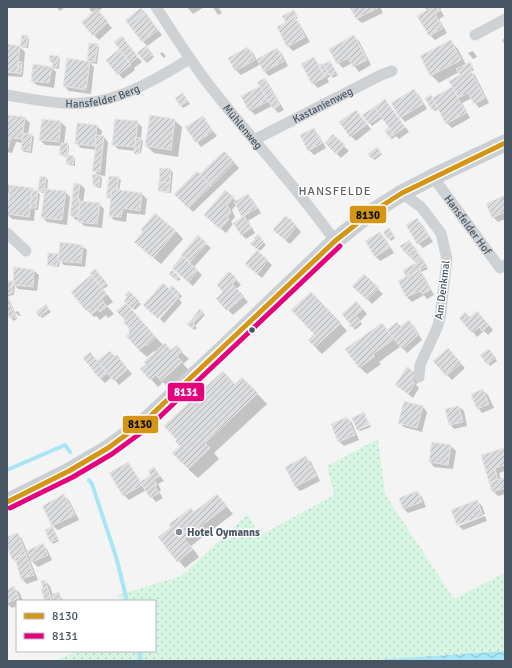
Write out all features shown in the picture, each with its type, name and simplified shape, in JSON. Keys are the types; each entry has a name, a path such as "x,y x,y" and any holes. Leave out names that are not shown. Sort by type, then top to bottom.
{"main road":[{"path":"7,502 69,471 102,452 118,442 145,421 222,350 335,241 369,214 402,193 432,177 505,143"}],"street":[{"name":"Mühlenweg","path":"156,7 190,59 217,95 274,162 335,241"},
{"path":"475,35 505,19"},
{"name":"Hansfelder Berg","path":"7,95 58,102 83,103 104,100 141,87 190,59"},
{"name":"Kastanienweg","path":"254,140 381,75 392,71"},
{"name":"Hansfelder Hof","path":"432,177 500,268 505,265"},
{"name":"Am Denkmal","path":"402,193 421,206 441,233 446,259 440,318 437,328 420,364 419,377"},
{"path":"7,233 26,251"}],"green space":[{"path":"378,439 385,494 454,599 505,573 505,651 363,661 54,661 76,652 156,652 156,600 120,600 118,595 181,576 248,514 259,536 334,495 327,466"}],"water":[{"path":"505,651 505,661 363,661"}],"building":[{"path":"350,7 378,7 378,8 356,19"},
{"path":"432,7 438,7 440,11 435,14 443,28 429,36 417,16"},
{"path":"141,8 145,12 129,25 125,20"},
{"path":"97,9 108,22 93,36 81,22"},
{"path":"294,10 297,16 286,22 282,16"},
{"path":"145,12 158,30 142,42 129,25"},
{"path":"295,17 305,37 287,47 277,27"},
{"path":"22,35 28,36 26,47 20,46"},
{"path":"354,35 367,60 353,67 348,58 337,64 329,49"},
{"path":"122,36 138,57 130,63 114,42"},
{"path":"451,40 461,60 430,76 420,56"},
{"path":"89,43 98,44 95,62 87,61"},
{"path":"7,44 20,46 17,73 7,72"},
{"path":"146,46 153,54 144,61 137,53"},
{"path":"248,47 255,60 235,71 228,58"},
{"path":"277,48 284,61 264,72 257,59"},
{"path":"119,49 131,65 117,75 106,60"},
{"path":"50,55 59,56 57,67 52,67 52,62 49,61"},
{"path":"314,57 325,77 312,84 301,64"},
{"path":"67,58 90,62 86,90 63,86"},
{"path":"330,61 337,73 330,76 324,64"},
{"path":"19,62 22,62 21,74 17,73"},
{"path":"470,62 473,68 460,75 456,69"},
{"path":"323,63 329,74 325,77 319,65"},
{"path":"33,64 52,67 49,83 31,81"},
{"path":"470,69 485,98 474,104 468,93 458,98 449,81"},
{"path":"265,78 280,105 273,109 257,82"},
{"path":"260,86 268,101 249,111 241,96"},
{"path":"452,87 466,113 446,124 432,98"},
{"path":"414,89 423,104 400,118 391,103"},
{"path":"183,93 188,101 180,106 175,98"},
{"path":"431,95 437,107 432,110 425,98"},
{"path":"385,99 405,127 394,135 374,107"},
{"path":"374,107 381,116 369,124 362,115"},
{"path":"356,110 367,124 350,137 339,122"},
{"path":"7,115 25,117 22,139 11,138 8,148"},
{"path":"150,115 175,119 171,150 145,146"},
{"path":"203,116 213,131 196,143 185,127"},
{"path":"42,119 61,121 59,142 39,140"},
{"path":"115,119 138,121 135,147 112,145"},
{"path":"77,123 97,125 95,146 75,144"},
{"path":"314,128 322,143 308,151 300,135"},
{"path":"389,128 394,135 389,137 385,131"},
{"path":"23,133 32,134 30,151 21,150"},
{"path":"333,134 345,145 336,154 325,143"},
{"path":"96,135 104,136 100,172 92,171 96,146"},
{"path":"136,137 141,138 139,154 134,154"},
{"path":"61,143 68,143 67,155 59,155"},
{"path":"377,147 381,152 372,159 368,154"},
{"path":"224,151 235,162 211,186 200,174"},
{"path":"67,155 74,156 73,164 66,164"},
{"path":"160,168 171,169 170,183 159,182"},
{"path":"197,171 211,186 188,208 174,194"},
{"path":"92,174 100,175 99,186 93,186"},
{"path":"40,176 46,177 44,192 38,191"},
{"path":"109,176 119,177 117,190 112,189 111,198 106,198"},
{"path":"159,182 170,183 169,192 158,191"},
{"path":"74,183 80,184 78,217 70,216"},
{"path":"10,185 33,188 29,217 7,214"},
{"path":"45,189 66,191 62,220 41,218"},
{"path":"112,189 142,193 140,211 123,208 121,217 109,216"},
{"path":"32,190 38,191 36,208 30,208"},
{"path":"225,190 234,197 227,205 231,212 227,217 229,219 220,229 204,215"},
{"path":"248,194 257,208 242,217 234,202"},
{"path":"505,195 505,212 492,218 486,204"},
{"path":"80,201 100,203 97,224 78,222"},
{"path":"155,213 176,231 153,258 134,242 143,232 141,230"},
{"path":"244,216 251,228 241,235 233,223"},
{"path":"285,216 292,220 291,221 297,226 285,240 273,230"},
{"path":"417,218 429,237 417,244 406,225"},
{"path":"389,228 394,236 388,239 383,232"},
{"path":"380,232 390,247 375,257 365,241"},
{"path":"258,234 264,242 257,249 250,244"},
{"path":"198,235 207,243 190,262 181,255"},
{"path":"409,240 421,258 414,262 408,252 405,253 400,246"},
{"path":"60,242 83,245 81,263 58,261"},
{"path":"257,250 268,260 257,274 245,264"},
{"path":"48,253 59,254 57,266 47,265"},
{"path":"182,256 198,270 188,282 172,268"},
{"path":"423,259 427,266 406,277 403,270"},
{"path":"14,267 34,270 33,287 13,285"},
{"path":"95,269 107,283 102,287 90,273"},
{"path":"172,270 179,276 176,280 169,274"},
{"path":"420,270 430,290 422,294 420,291 406,297 398,281"},
{"path":"229,271 237,279 232,284 244,296 227,311 216,299 223,292 217,285"},
{"path":"364,274 379,288 367,300 352,286"},
{"path":"91,275 107,294 101,299 107,306 100,312 98,309 92,314 88,309 86,311 71,292"},
{"path":"7,281 13,281 12,293 7,294"},
{"path":"163,283 178,297 158,319 143,305"},
{"path":"172,285 180,293 177,297 169,288"},
{"path":"129,291 139,301 132,309 124,301 127,297 125,295"},
{"path":"311,292 341,323 315,347 308,340 314,334 291,310"},
{"path":"7,295 16,317 10,319 7,313"},
{"path":"356,301 363,309 348,322 342,314"},
{"path":"126,303 156,337 147,346 146,344 139,350 126,336 129,334 129,328 123,322 125,320 116,311"},
{"path":"46,304 49,309 39,317 36,312"},
{"path":"200,309 204,313 196,320 193,317"},
{"path":"477,311 489,325 482,331 479,327 472,333 459,318 465,312 470,317"},
{"path":"194,317 196,320 193,323 195,325 192,329 187,324"},
{"path":"357,317 361,321 353,328 349,325"},
{"path":"409,320 418,335 402,349 387,330 397,322 401,326"},
{"path":"382,323 394,339 373,354 375,356 359,368 345,349"},
{"path":"165,343 171,350 177,345 182,351 177,356 182,362 161,381 156,375 150,380 140,369 146,364 144,362"},
{"path":"448,348 461,363 446,376 433,361"},
{"path":"489,349 496,358 487,364 480,355"},
{"path":"110,351 114,356 117,355 128,369 114,381 97,361"},
{"path":"90,352 107,373 100,379 83,358"},
{"path":"407,367 416,373 411,380 415,383 408,394 395,385"},
{"path":"223,371 235,384 242,377 258,393 205,443 210,448 188,469 172,453 180,446 175,441 177,440 164,426"},
{"path":"483,389 489,404 477,409 471,394"},
{"path":"404,401 423,406 417,428 398,423"},
{"path":"459,406 463,422 449,425 445,409"},
{"path":"364,412 369,424 357,430 352,418"},
{"path":"347,417 355,435 338,442 331,424"},
{"path":"432,442 451,445 448,465 429,462"},
{"path":"504,448 505,465 495,468 498,480 489,482 481,455"},
{"path":"306,456 316,476 295,487 285,467"},
{"path":"128,462 142,485 123,496 109,473"},
{"path":"154,467 160,476 154,479 157,485 155,487 159,493 150,498 140,482 151,475 148,471"},
{"path":"505,478 505,488 492,492 489,482"},
{"path":"418,491 422,502 403,509 399,498"},
{"path":"64,494 75,515 52,526 42,506"},
{"name":"Hotel Oymanns","path":"217,494 227,506 184,539 193,549 177,562 158,537 171,527 169,524 191,508 194,512"},
{"path":"477,500 483,516 457,525 451,510"},
{"path":"52,526 58,539 50,542 45,530"},
{"path":"18,533 26,554 12,559 7,546 7,537"},
{"path":"43,543 48,555 32,562 27,551"},
{"path":"26,554 34,575 21,579 15,558"},
{"path":"45,580 52,600 45,600 41,589 43,588 41,581"},
{"path":"14,586 19,598 7,603 7,590"},
{"path":"59,592 61,599 54,600 52,594"}],"waterway":[{"path":"7,470 65,445 70,452"},
{"path":"89,480 92,484 117,560 127,600"},
{"path":"139,652 141,661"}],"transit line":[{"name":"8130","path":"7,502 69,471 108,448 145,421 335,241 369,214 402,193 505,143"},
{"name":"8131","path":"10,508 73,477 112,454 149,427 340,246"}],"place":[{"name":"Hotel Oymanns","path":"179,532"}],"district":[{"name":"HANSFELDE","path":"335,191"}]}
